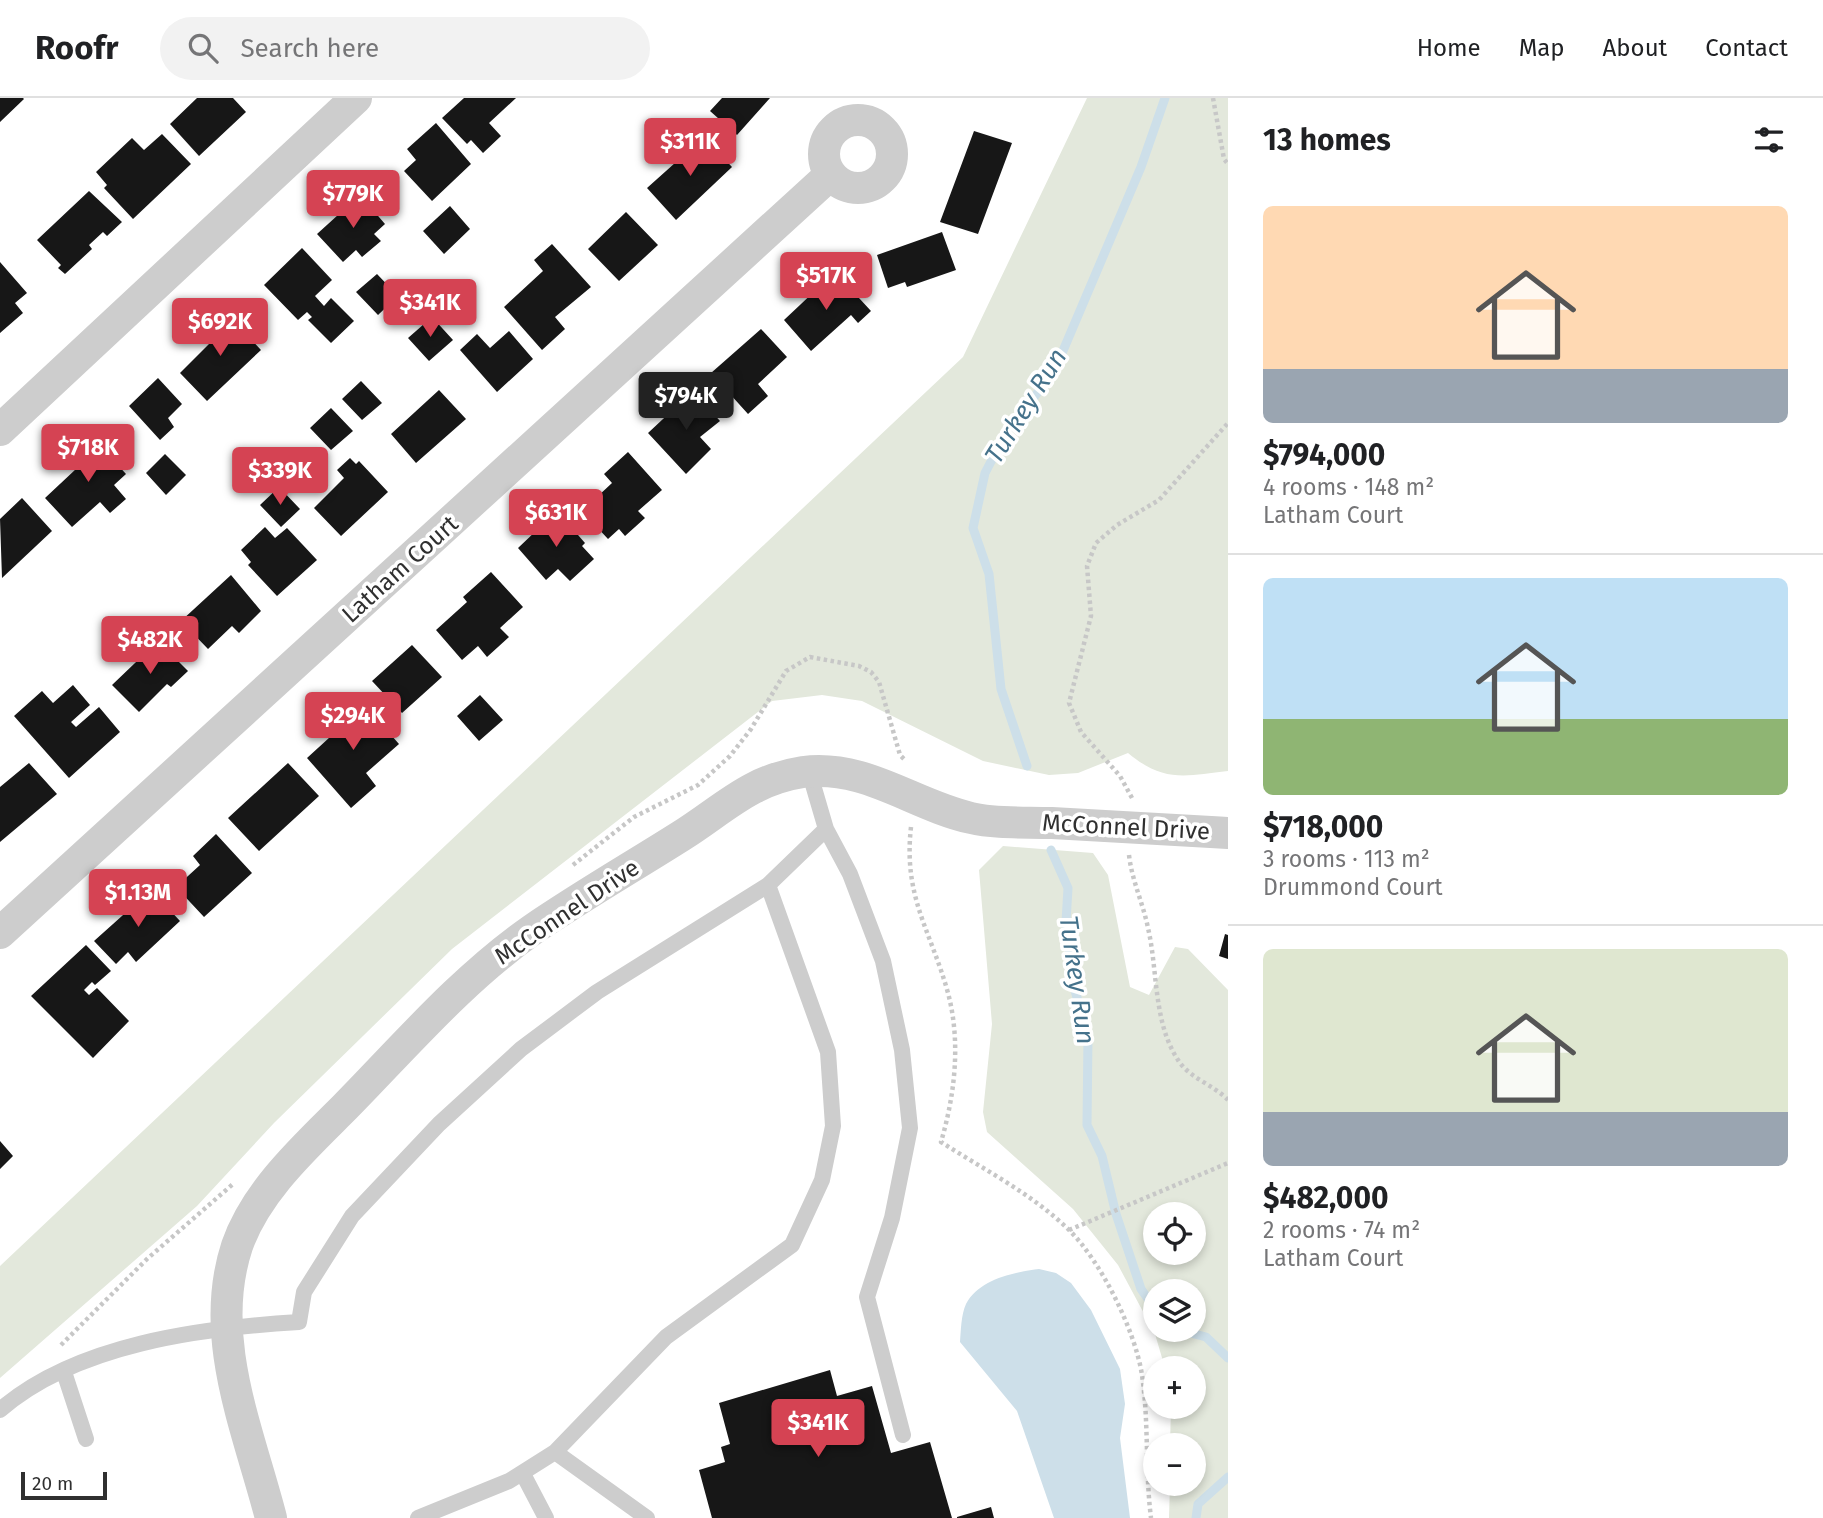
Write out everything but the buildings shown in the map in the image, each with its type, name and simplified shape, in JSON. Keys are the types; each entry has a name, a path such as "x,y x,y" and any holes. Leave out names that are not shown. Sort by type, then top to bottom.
{"street":[{"path":"0,430 356,98"},
{"name":"Latham Court","path":"0,933 830,176"},
{"name":"McConnel Drive","path":"271,1518 227,1355 225,1326 228,1284 238,1243 262,1200 292,1160 468,984 530,931 691,830 742,792 779,776 809,771 849,773 885,783 922,801 972,818 1228,833"}],"lane":[{"path":"809,771 826,829 850,874 883,961 902,1050 911,1128 892,1218 867,1297 903,1435"},
{"path":"0,1410 17,1395 111,1350 225,1326 299,1322 304,1292 352,1216 439,1125 521,1049 597,992 768,885 826,829"},
{"path":"418,1518 477,1496 523,1474 555,1452 666,1337 792,1245 822,1180 833,1126 828,1052 768,885"},
{"path":"64,1372 86,1439"},
{"path":"555,1452 647,1518"},
{"path":"523,1474 546,1518"}],"path":[{"path":"1213,98 1224,159 1228,164"},
{"path":"1228,423 1159,500 1117,525 1096,543 1087,566 1091,616 1069,703 1081,732 1131,794 1131,876 1147,924 1155,960 1160,1013 1168,1042 1179,1062 1228,1100"},
{"path":"565,872 634,817 698,785 730,755 751,729 786,671 810,657 859,666 871,672 879,682 900,755 914,768"},
{"path":"922,801 912,820 911,887 947,992 952,1016 954,1098 941,1142 1069,1230 1116,1297 1136,1347 1148,1442 1146,1480 1151,1518"},
{"path":"1069,1230 1228,1163"},
{"path":"59,1348 147,1259 237,1181"}],"shaded area":[{"path":"1087,98 1228,98 1228,771 1175,775 1153,769 1128,753 1078,773 1049,775 983,761 862,701 822,695 772,701 452,949 274,1123 197,1206 0,1378 0,1266 963,357"},
{"path":"1003,846 1093,853 1108,875 1130,987 1149,995 1175,947 1188,949 1228,990 1228,1518 1169,1518 1170,1496 1206,1496 1206,1433 1170,1433 1171,1419 1206,1419 1206,1356 1161,1356 1157,1342 1206,1342 1206,1279 1143,1279 1143,1312 1118,1265 1073,1209 987,1132 983,1112 992,1024 979,870"}],"water":[{"path":"1039,1269 1056,1273 1071,1283 1091,1310 1120,1369 1125,1404 1120,1438 1130,1518 1054,1518 1017,1411 960,1342 963,1313 972,1295 998,1278"}],"waterway":[{"name":"Turkey Run","path":"1027,766 1001,689 989,574 973,528 985,473 1007,431 1054,372 1141,167 1165,98"},
{"name":"Turkey Run","path":"1051,850 1068,888 1066,922 1074,987 1088,1036 1087,1125 1102,1156 1116,1214 1143,1292"},
{"name":"Turkey Run","path":"1206,1337 1228,1358"},
{"name":"Turkey Run","path":"1196,1518 1198,1504 1228,1477"}]}
